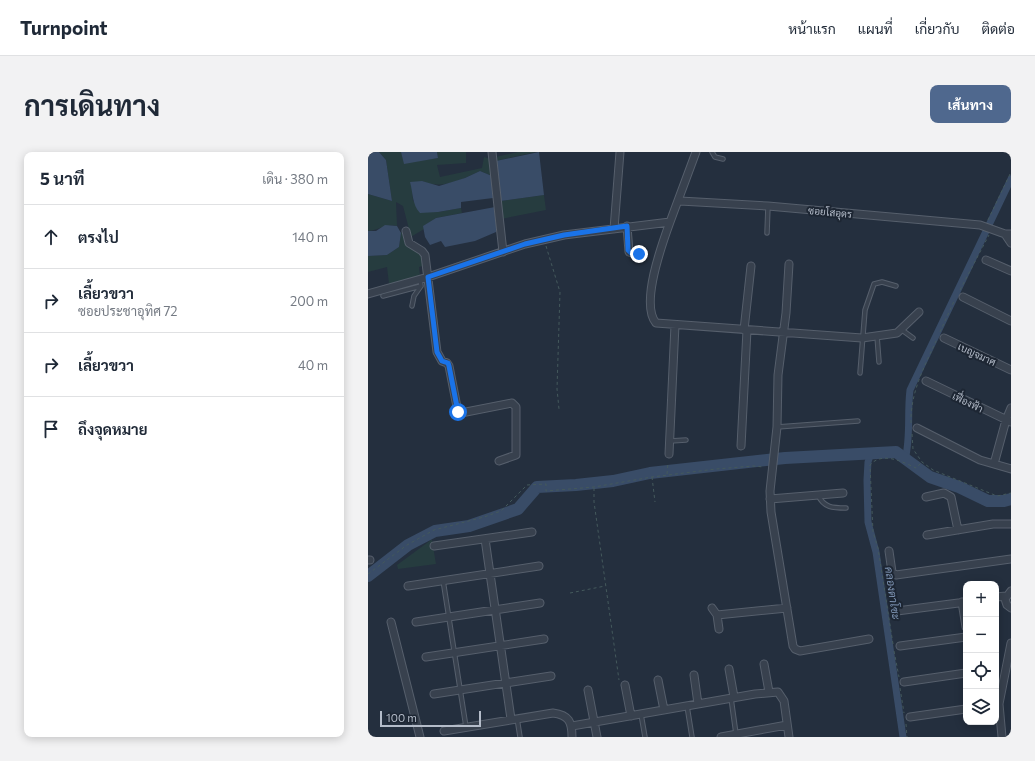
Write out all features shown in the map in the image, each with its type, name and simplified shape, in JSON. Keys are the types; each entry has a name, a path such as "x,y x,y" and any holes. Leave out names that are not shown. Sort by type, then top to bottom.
{"street":[{"path":"492,152 503,252"},
{"path":"614,229 620,152"},
{"path":"696,152 680,201 670,222 652,284 650,309 656,323 862,338 897,333 902,330 904,325 919,312"},
{"name":"ซอยโสอุดร","path":"680,201 768,206 982,226 1008,234"},
{"path":"368,294 420,283 428,277 503,252 564,235 627,226 670,222"},
{"path":"627,226 628,250 631,253 639,254"},
{"path":"406,231 410,243 422,251 425,255 437,352 442,361 448,363 458,412 461,413 512,403 516,408 516,455 499,461"},
{"path":"1008,234 1011,243"},
{"path":"986,260 1011,271"},
{"path":"789,264 778,375 777,427 772,465 770,499 795,649 800,651 869,640"},
{"path":"741,446 746,330 751,266"},
{"path":"961,294 1011,321"},
{"path":"669,454 675,325"},
{"name":"เบญจมาศ","path":"944,338 1011,370"},
{"name":"เฟื่องฟ้า","path":"926,381 1008,421"},
{"path":"994,464 1011,408"},
{"path":"917,428 980,460 1011,469"},
{"path":"770,499 843,493"},
{"path":"926,497 944,494 951,497 958,530"},
{"path":"927,535 993,524 1011,524"},
{"path":"434,546 532,532"},
{"path":"485,539 500,645 514,719"},
{"path":"889,551 892,572 896,575 1011,559"},
{"path":"408,586 538,566"},
{"path":"1008,594 1006,602 1011,608"},
{"path":"897,611 963,602"},
{"path":"416,622 540,603"},
{"path":"712,608 717,614 719,629"},
{"path":"717,614 787,608"},
{"path":"391,622 420,737"},
{"path":"900,646 963,637"},
{"path":"426,658 454,652 544,639"},
{"path":"999,699 1011,643"},
{"path":"764,664 768,692"},
{"path":"729,669 732,698"},
{"path":"904,682 963,673"},
{"path":"694,675 698,704"},
{"path":"434,694 551,676"},
{"path":"658,680 664,710"},
{"path":"625,685 631,716"},
{"path":"588,690 597,737"},
{"path":"572,726 768,692 778,692 782,696 789,737"},
{"path":"910,717 963,709"},
{"path":"999,712 1002,737"},
{"path":"444,731 514,719 561,714 567,717 572,726 572,737"},
{"path":"721,737 787,725"}],"lane":[{"path":"712,152 716,156 723,159"},
{"path":"767,232 768,206"},
{"path":"860,372 863,355 862,338 865,310 874,284 882,282 896,286"},
{"path":"383,296 420,283"},
{"path":"412,306 414,296 420,283"},
{"path":"902,330 913,338"},
{"path":"877,336 879,362"},
{"path":"777,427 858,421"},
{"path":"670,441 686,440"},
{"path":"818,495 823,504 827,507 846,508"},
{"path":"443,580 466,727"},
{"path":"732,698 734,735"},
{"path":"687,706 692,737"},
{"path":"641,714 645,737"},
{"path":"514,719 520,737"}],"path":[{"path":"982,226 1011,172"},
{"path":"961,294 993,230"},
{"path":"544,240 560,292 557,389 559,410"},
{"path":"955,299 919,378 911,414 912,449 922,463 933,470 991,494 1001,496 1011,493"},
{"path":"667,475 669,454"},
{"path":"907,737 878,548 873,532 869,474 870,465 880,459 894,459 917,468 922,463"},
{"path":"368,574 407,545 434,530 501,511 527,485 546,484 546,491 594,487 667,475 762,466"},
{"path":"652,477 655,502"},
{"path":"594,487 594,502 619,680"},
{"path":"570,593 605,586"}],"green space":[{"path":"379,152 401,152 405,163 438,158 437,152 466,152 466,163 437,165 440,177 482,168 484,157 491,159 492,176 480,171 451,183 429,184 422,181 412,189 413,201 438,212 461,208 462,213 436,218 424,226 424,229 409,238 429,264 419,267 420,276 389,284 387,267 368,272 368,256 387,255 399,247 401,233 409,229 403,206 396,202 397,226 385,226 376,230 368,231 368,194 392,201 386,160"},
{"path":"518,152 536,152 496,161 495,157"},
{"path":"544,195 546,210 501,219 500,201"},
{"path":"431,540 436,564 398,569 397,565"}],"water":[{"path":"368,152 379,152 386,160 392,201 368,194"},
{"path":"401,152 437,152 438,158 404,164"},
{"path":"539,152 544,195 500,201 496,161"},
{"path":"480,171 492,176 493,198 461,202 461,208 438,212 420,213 417,210 410,182 422,181 439,186 465,178"},
{"path":"495,207 498,226 496,232 475,241 445,247 441,241 430,245 425,237 423,226 436,218"},
{"path":"385,225 397,226 401,233 399,247 387,255 368,256 368,231 376,231"}],"waterway":[{"path":"905,460 908,443 910,390 1011,179"},
{"path":"368,576 408,545 435,531 469,526 518,509 537,487 613,481 650,473 785,458 896,452 930,477 959,487 988,501 1004,501 1011,499"},
{"name":"คลองตาโซะ","path":"871,453 868,462 867,480 868,522 876,552 903,737"}],"route":[{"path":"458,412 448,363 442,361 437,352 433,305 428,277 525,244 564,235 627,226 628,250 631,253 639,254"}]}
